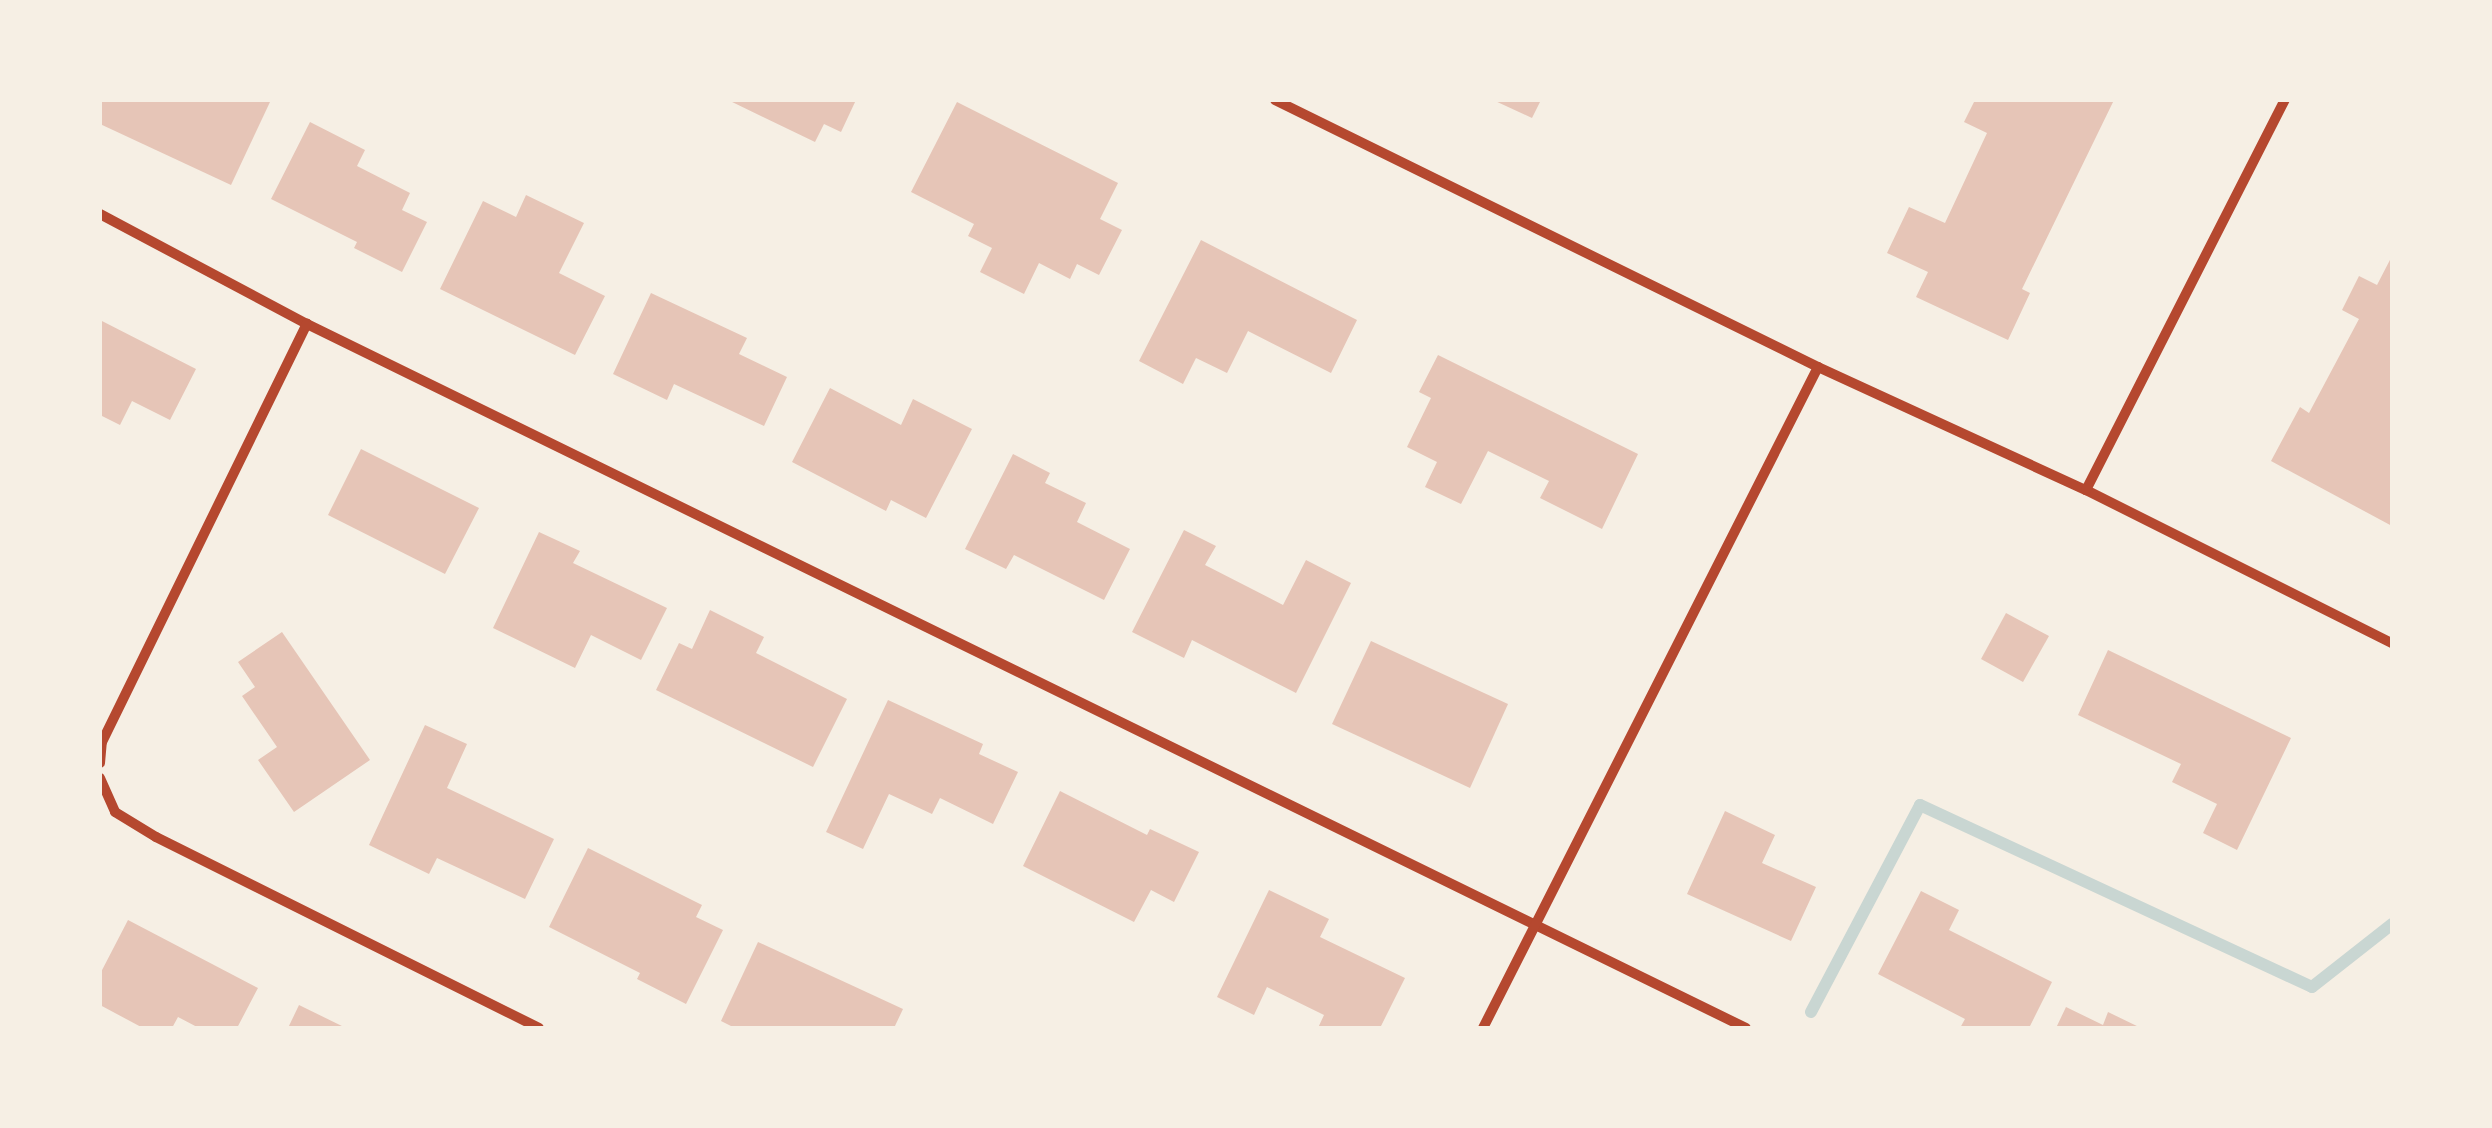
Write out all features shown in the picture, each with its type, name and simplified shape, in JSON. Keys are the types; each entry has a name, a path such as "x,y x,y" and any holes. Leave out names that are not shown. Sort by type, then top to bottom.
{"street":[{"path":"1275,100 1818,367 2086,490 2392,643"},
{"path":"1300,112 1306,100"},
{"path":"2086,490 2285,100"},
{"path":"100,214 307,324 1746,1028"},
{"path":"100,763 102,742 307,324"},
{"path":"1483,1028 1818,367"},
{"path":"100,778 114,812 156,837 539,1028"}],"building":[{"path":"100,100 270,102 231,185 100,124"},
{"path":"728,100 856,100 841,132 824,124 815,142"},
{"path":"1493,100 1541,100 1532,118"},
{"path":"1975,100 2114,100 2022,289 2030,293 2008,340 1916,297 1928,272 1887,253 1909,207 1945,223 1987,133 1964,122"},
{"path":"957,102 1118,183 1100,219 1122,230 1099,275 1077,264 1070,279 1039,263 1024,294 980,272 992,248 968,236 974,224 911,192"},
{"path":"310,122 365,150 357,166 410,193 402,210 427,222 402,272 354,248 357,242 271,199"},
{"path":"526,195 584,223 559,273 605,296 575,355 440,289 483,201 516,217"},
{"path":"1201,240 1357,320 1331,373 1248,331 1227,373 1196,358 1183,384 1139,361"},
{"path":"2392,256 2392,526 2271,461 2300,407 2309,413 2359,319 2342,310 2359,276 2377,285"},
{"path":"651,293 747,338 739,354 787,377 764,426 674,384 667,400 613,374"},
{"path":"100,320 196,369 170,420 132,401 120,425 100,415"},
{"path":"1438,355 1638,454 1602,529 1540,498 1549,481 1488,451 1461,504 1425,487 1437,462 1407,447 1431,398 1419,392"},
{"path":"830,388 901,425 913,399 972,429 926,518 891,500 886,511 792,462"},
{"path":"361,449 479,508 445,574 328,515"},
{"path":"1013,454 1050,473 1045,483 1086,503 1077,522 1130,549 1104,600 1014,555 1006,569 965,549"},
{"path":"1184,530 1216,546 1205,565 1283,605 1306,560 1351,583 1296,693 1192,640 1184,658 1132,632"},
{"path":"539,532 580,551 573,563 667,608 641,660 591,635 575,668 493,628"},
{"path":"710,610 764,637 756,653 847,699 813,767 656,690 679,643 692,649"},
{"path":"2006,613 2049,636 2023,682 1981,659"},
{"path":"282,632 370,760 294,812 258,760 277,747 242,696 255,687 238,662"},
{"path":"1371,641 1508,704 1470,788 1332,724"},
{"path":"2108,650 2291,738 2237,850 2203,833 2217,804 2172,782 2181,764 2078,715"},
{"path":"888,700 983,744 979,754 1018,772 993,824 940,798 932,814 889,794 863,849 826,832"},
{"path":"425,725 467,744 447,788 554,839 525,899 437,858 429,874 369,845"},
{"path":"1060,791 1147,835 1150,829 1199,852 1174,902 1151,890 1134,922 1023,866"},
{"path":"1725,811 1775,835 1762,863 1816,887 1791,941 1687,894"},
{"path":"588,848 702,905 696,917 723,930 686,1004 637,979 640,973 549,927"},
{"path":"1269,890 1329,919 1320,937 1405,978 1380,1028 1318,1028 1324,1015 1267,987 1254,1015 1217,997"},
{"path":"1921,891 1959,910 1949,930 2052,982 2029,1028 1960,1028 1965,1019 1878,974"},
{"path":"128,920 258,988 237,1028 199,1028 178,1017 172,1028 143,1028 100,1005 100,974"},
{"path":"758,942 903,1009 894,1028 735,1028 721,1021"},
{"path":"299,1005 346,1028 288,1028"},
{"path":"2066,1007 2103,1025 2108,1012 2141,1028 2056,1028"}],"waterway":[{"path":"1811,1012 1920,805 2312,987 2392,924"}]}
